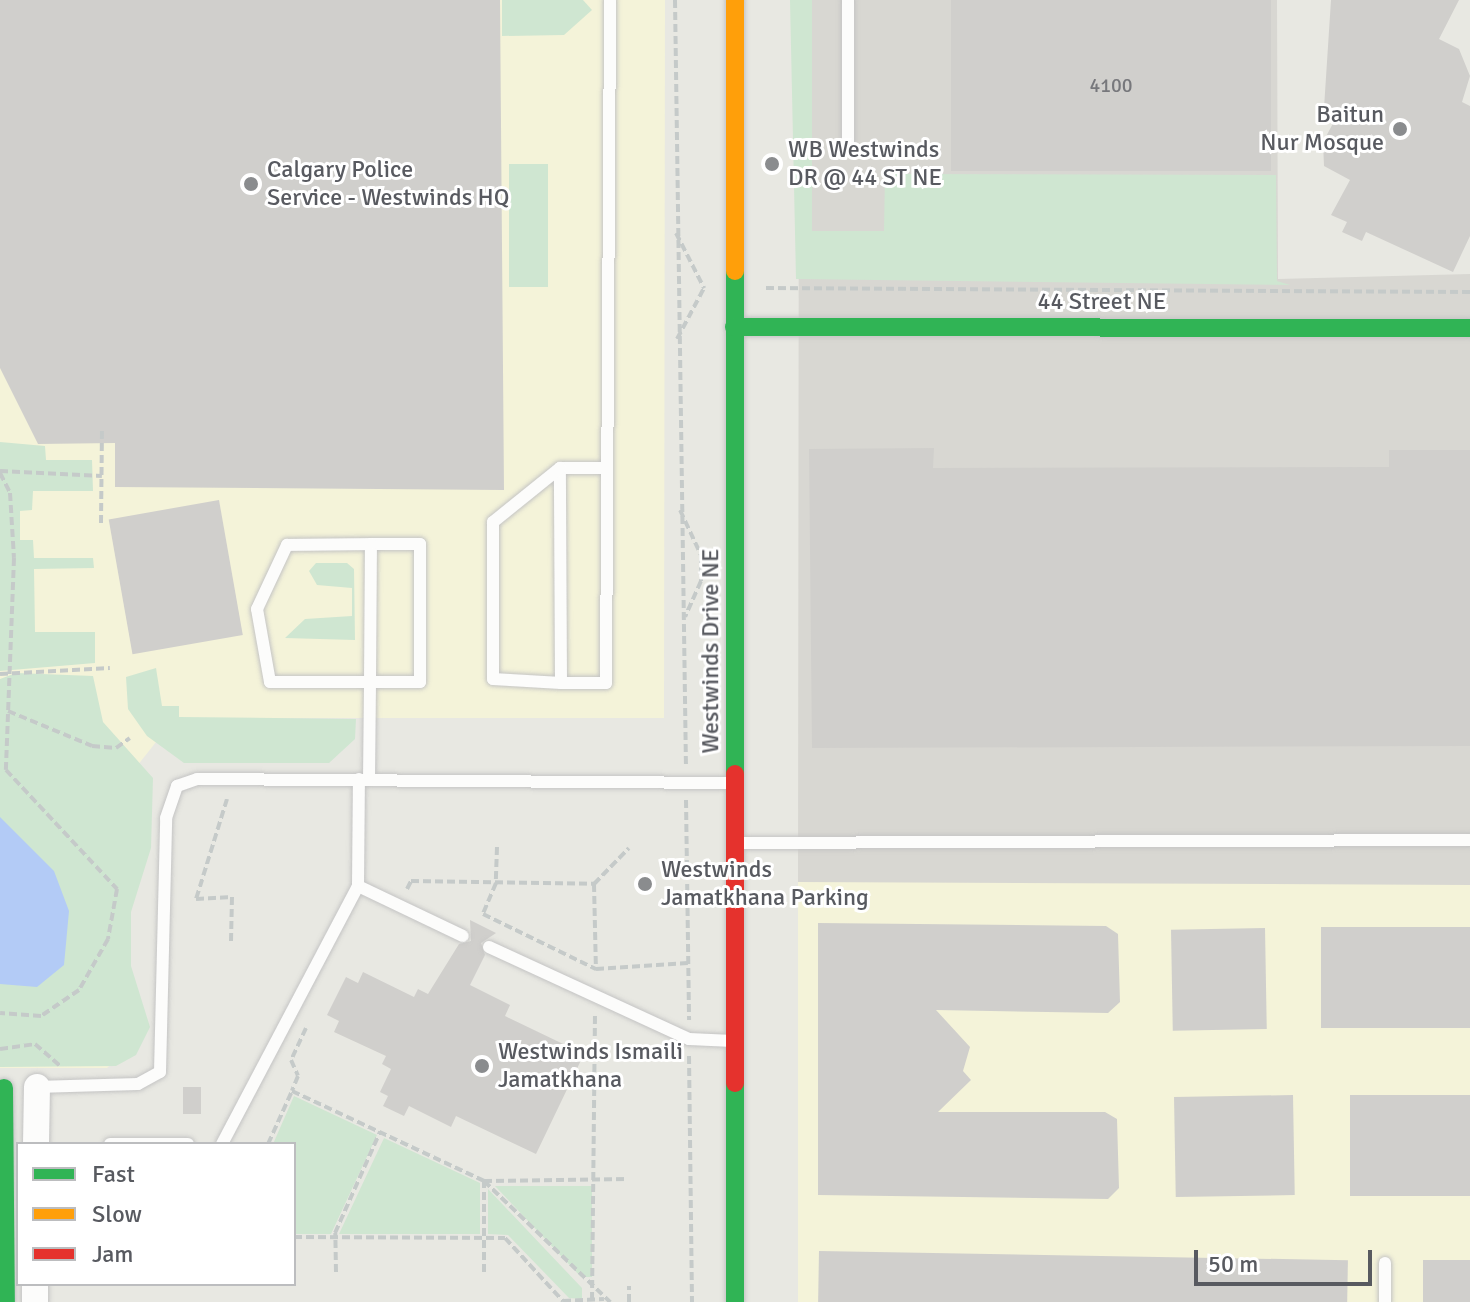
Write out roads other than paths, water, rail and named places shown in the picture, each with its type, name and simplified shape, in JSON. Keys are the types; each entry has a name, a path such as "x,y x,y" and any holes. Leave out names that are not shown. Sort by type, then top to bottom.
{"street":[{"name":"Westwinds Drive NE","path":"735,0 735,1302"},
{"name":"44 Street NE","path":"734,327 1470,328"},
{"path":"36,1142 37,1087"},
{"path":"2,1088 6,1302"},
{"path":"0,1298 7,1277"}],"lane":[{"path":"607,468 560,468 493,522 493,679 606,683 610,0"},
{"path":"848,0 848,146"},
{"path":"560,468 561,683"},
{"path":"223,1142 358,886 370,682 371,544"},
{"path":"371,544 420,544 420,682 270,682 257,609 287,545 371,544"},
{"path":"2,1088 138,1084 160,1072 166,818 177,786 197,779 735,782"},
{"path":"736,843 1470,840"},
{"path":"358,886 463,936"},
{"path":"489,947 689,1039 736,1041"},
{"path":"1385,1263 1385,1302"}],"water":[{"path":"0,817 54,871 69,911 64,965 37,987 0,984"}],"place":[{"name":"Baitun Nur Mosque","path":"1400,129"},
{"name":"WB Westwinds DR @ 44 ST NE","path":"772,164"},
{"name":"Calgary Police Service - Westwinds HQ","path":"251,184"},
{"name":"Westwinds Jamatkhana Parking","path":"645,884"},
{"name":"Westwinds Ismaili Jamatkhana","path":"482,1066"}]}
